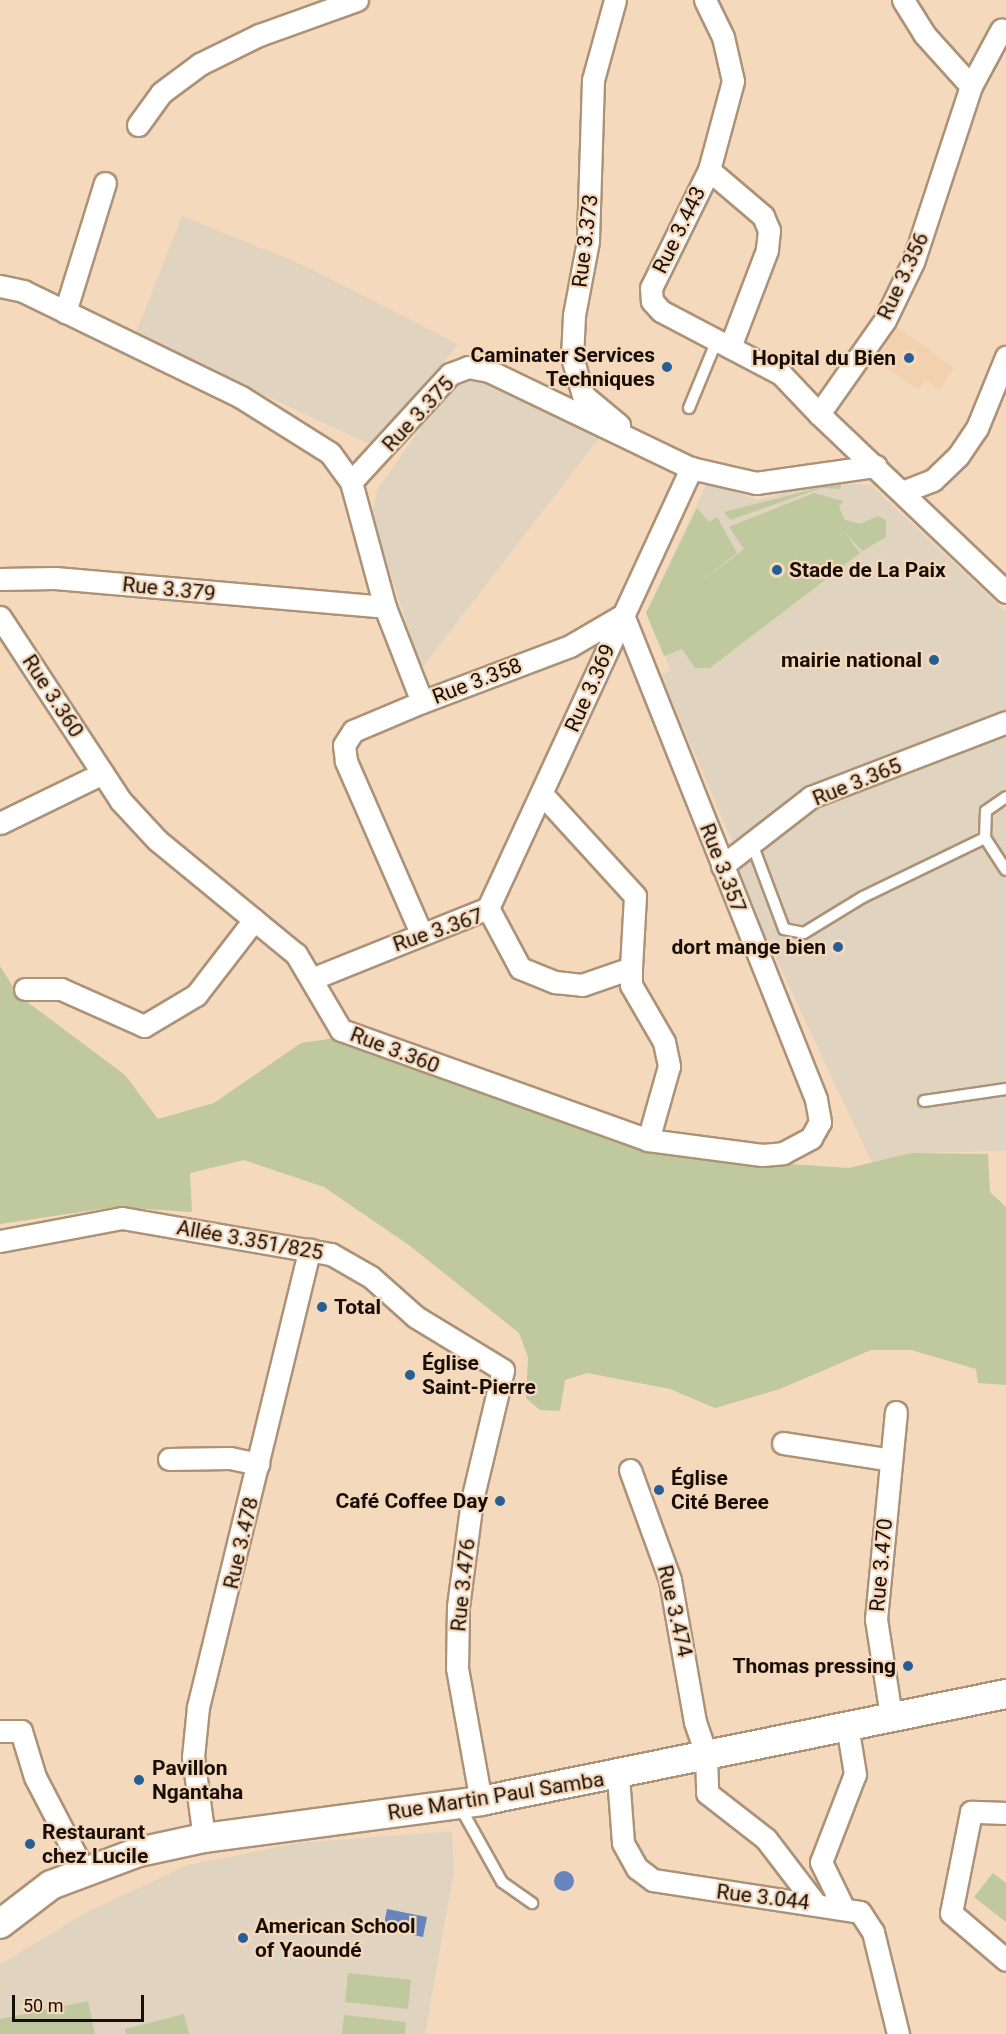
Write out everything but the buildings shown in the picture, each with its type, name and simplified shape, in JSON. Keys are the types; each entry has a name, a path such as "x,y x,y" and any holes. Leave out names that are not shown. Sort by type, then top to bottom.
{"main road":[{"name":"Rue Martin Paul Samba","path":"0,1924 51,1885 84,1871 204,1838 470,1803 618,1776 847,1725 1006,1694"}],"street":[{"path":"138,125 161,93 200,64 259,35 357,0"},
{"name":"Rue 3.373","path":"615,0 592,80 588,241 574,315 572,357 583,394 654,448"},
{"name":"Rue 3.443","path":"705,0 723,37 733,81 709,170 651,288 661,311 781,374 819,414"},
{"path":"903,0 924,34 971,86"},
{"name":"Rue 3.356","path":"819,414 885,320 913,262 971,86 1002,30"},
{"path":"709,170 763,216 769,230 767,250 724,344"},
{"path":"65,312 105,183"},
{"path":"0,286 65,312 300,430 330,453 351,482"},
{"path":"902,492 933,480 958,456 977,428 1006,357"},
{"name":"Rue 3.375","path":"351,482 450,374 468,367 489,371 654,448 691,468 756,483 876,465"},
{"path":"819,414 876,465 1006,592"},
{"name":"Rue 3.369","path":"488,908 691,468"},
{"name":"Rue 3.358","path":"351,482 385,608 422,702 570,646 623,615"},
{"name":"Rue 3.379","path":"0,579 55,578 385,608"},
{"name":"Rue 3.357","path":"623,615 816,1099 820,1122"},
{"name":"Rue 3.360","path":"0,617 103,773 157,840 296,954 314,978 341,1030 355,1038 648,1140 762,1155 783,1152 810,1138 820,1122"},
{"path":"422,702 353,731 344,745 346,761 422,933"},
{"name":"Rue 3.365","path":"722,866 751,841 812,797 1006,722"},
{"path":"0,823 103,773"},
{"path":"542,794 635,896 632,986 664,1042 669,1066 648,1140"},
{"name":"Rue 3.367","path":"314,978 488,908 520,968 555,982 582,985 631,968"},
{"path":"25,989 61,989 144,1026 196,995 254,920"},
{"name":"Allée 3.351/825","path":"0,1241 122,1218 331,1254 371,1277 416,1317 503,1370"},
{"name":"Rue 3.478","path":"204,1838 193,1757 198,1707 310,1249"},
{"name":"Rue 3.476","path":"470,1803 456,1668 458,1607 472,1500 503,1370"},
{"name":"Rue 3.470","path":"891,1716 876,1619 896,1413"},
{"path":"783,1443 891,1460"},
{"path":"169,1459 230,1458 258,1464"},
{"name":"Rue 3.474","path":"630,1470 670,1580 695,1722 707,1756 707,1793 766,1839 815,1903"},
{"path":"843,1907 821,1862 855,1774 847,1725"},
{"path":"0,1731 21,1731 35,1778 84,1871"},
{"name":"Rue 3.044","path":"618,1776 624,1843 637,1868 653,1880 843,1907 860,1912 873,1932 898,2034"},
{"path":"1006,1813 971,1812 951,1913 1006,1960"}],"lane":[{"path":"689,408 724,344"},
{"path":"1006,797 986,811 985,838 1006,870"},
{"path":"751,841 784,929 792,935 985,838"},
{"path":"924,1101 1006,1089"},
{"path":"470,1803 502,1882 532,1903"}],"shaded area":[{"path":"182,216 303,265 458,344 386,437 367,443 135,335"},
{"name":"Hopital du Bien","path":"895,327 907,334 903,343 909,335 954,368 939,390 925,380 918,390 877,361"},
{"path":"468,376 484,378 600,437 421,669 372,515 377,490 451,385"},
{"path":"708,481 757,500 824,482 871,485 1006,612 1006,1151 911,1153 872,1163 735,871 743,867 661,675 671,670 646,613"},
{"name":"American School of Yaoundé","path":"452,1831 454,1870 425,2034 0,2034 0,1964 87,1912 188,1865 298,1843"}],"green space":[{"path":"842,482 840,489 821,488 730,520 724,512"},
{"path":"814,493 843,501 839,507 845,520 860,524 878,516 886,520 886,537 862,551 844,531 860,553 710,668 695,668 682,649 664,656 646,613 697,508 709,522 717,517 737,553 693,588 744,549 729,527"},
{"path":"0,966 18,995 125,1075 158,1119 214,1103 301,1043 335,1038 467,1081 774,1163 849,1168 911,1153 988,1154 990,1192 1006,1207 1006,1385 978,1383 976,1369 911,1350 871,1350 780,1389 715,1408 670,1389 587,1373 565,1380 560,1411 540,1410 526,1398 528,1357 519,1333 410,1246 324,1187 244,1160 190,1173 192,1212 115,1207 0,1224"},
{"path":"993,1873 1006,1883 1006,1922 974,1897"},
{"path":"348,1973 411,1980 408,2009 345,2002"},
{"path":"88,2001 95,2034 0,2034 0,2019"},
{"path":"184,2014 189,2034 126,2034 125,2029"},
{"path":"344,2015 406,2022 405,2034 342,2034"}],"water":[{"path":"564,1871 571,1874 574,1881 571,1888 564,1891 557,1888 554,1881 557,1874"},
{"path":"387,1909 427,1917 423,1937 383,1929"}],"place":[{"name":"Hopital du Bien","path":"909,358"},
{"name":"Caminater Services Techniques","path":"667,367"},
{"name":"Stade de La Paix","path":"777,570"},
{"name":"mairie national","path":"934,660"},
{"name":"dort mange bien","path":"838,947"},
{"name":"Total","path":"322,1307"},
{"name":"Église Saint-Pierre","path":"410,1375"},
{"name":"Église Cité Beree","path":"659,1490"},
{"name":"Café Coffee Day","path":"500,1501"},
{"name":"Thomas pressing","path":"908,1666"},
{"name":"Pavillon Ngantaha","path":"139,1780"},
{"name":"Restaurant chez Lucile","path":"30,1844"},
{"name":"American School of Yaoundé","path":"243,1938"}]}
